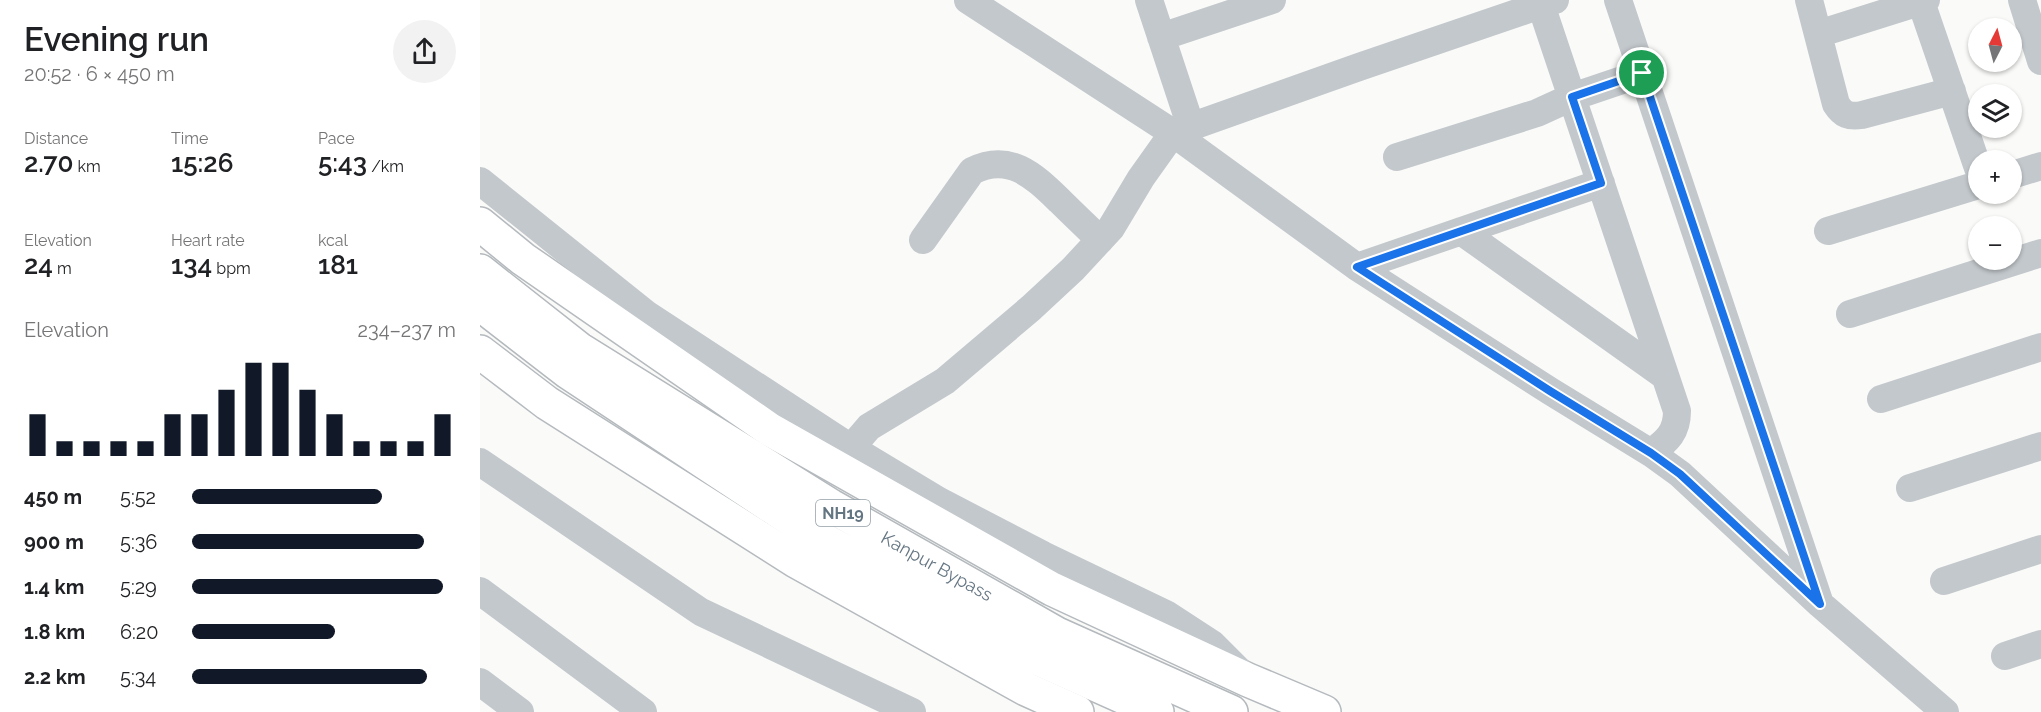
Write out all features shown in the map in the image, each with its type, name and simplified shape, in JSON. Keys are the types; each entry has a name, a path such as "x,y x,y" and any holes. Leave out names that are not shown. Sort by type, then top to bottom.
{"main road":[{"path":"480,224 523,259 769,429 1052,590 1248,680 1324,712"},
{"name":"Kanpur Bypass","path":"480,271 579,349 831,506 1057,634 1231,712"},
{"name":"Kanpur Bypass","path":"480,304 568,372 813,534 1032,656 1156,712"},
{"path":"480,352 547,403 786,554 994,671 1077,712"}],"street":[{"path":"968,0 1182,130 1357,267 1651,453 1680,474 1820,604 1946,712"},
{"path":"1149,0 1161,37 1182,130"},
{"path":"1618,0 1820,604"},
{"path":"1809,0 1836,104 1842,113 1851,116 1862,115 1952,91"},
{"path":"2022,0 2041,59"},
{"path":"1818,34 1924,1 1972,150"},
{"path":"1161,37 1258,2"},
{"path":"851,448 869,427 945,381 1073,269 1111,228 1141,177 1182,130 1548,2 1572,97 1677,411 1677,422 1668,440 1651,453"},
{"path":"1397,157 1537,113 1572,97 1642,73"},
{"path":"923,240 972,171 984,165 996,164 1015,166 1035,177 1100,240"},
{"path":"2022,172 2041,166"},
{"path":"480,181 646,314 851,448 950,507 1166,614 1212,644 1248,680"},
{"path":"1357,267 1601,183"},
{"path":"1828,231 1968,188"},
{"path":"1461,231 1665,376"},
{"path":"1850,314 2041,253"},
{"path":"1881,399 2041,347"},
{"path":"1910,488 2041,446"},
{"path":"480,462 701,612 898,709"},
{"path":"1944,581 2041,549"},
{"path":"480,591 643,712"},
{"path":"2005,656 2041,644"},
{"path":"484,695 520,712"}],"route":[{"path":"1642,73 1820,604 1680,474 1651,453 1357,267 1601,183 1572,97 1642,73"}]}
